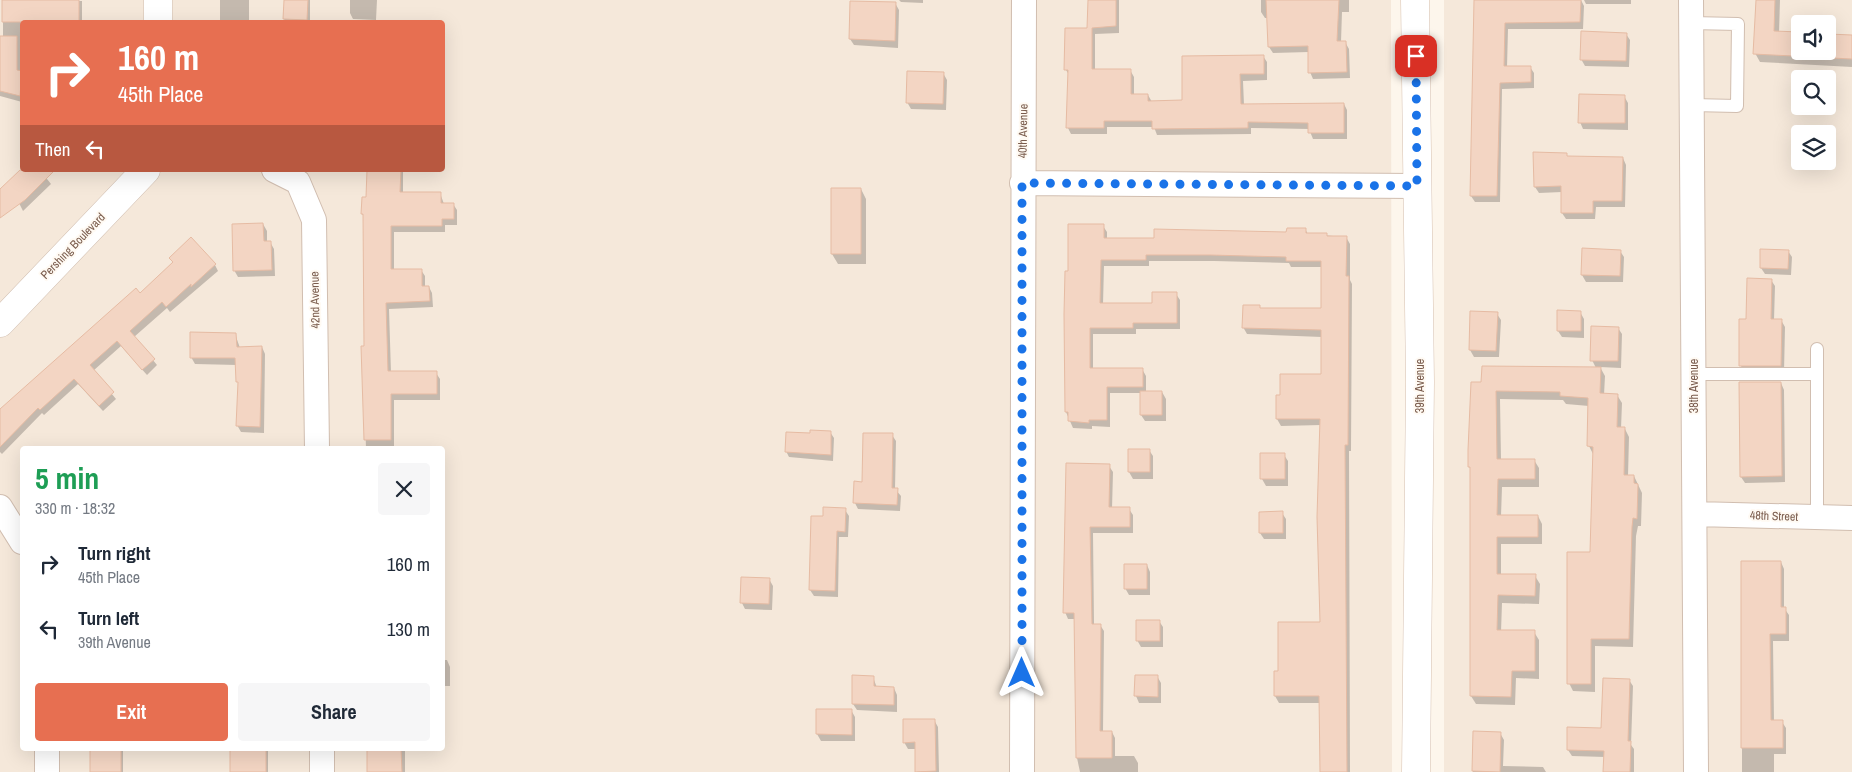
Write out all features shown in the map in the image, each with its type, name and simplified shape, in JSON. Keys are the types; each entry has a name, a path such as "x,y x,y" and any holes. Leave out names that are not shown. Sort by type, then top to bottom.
{"main road":[{"path":"158,0 158,20"},
{"name":"39th Avenue","path":"1415,0 1420,391 1416,772"},
{"name":"Pershing Boulevard","path":"0,323 144,172"}],"street":[{"name":"40th Avenue","path":"1022,772 1022,183 1024,0"},
{"name":"38th Avenue","path":"1691,12 1696,514 1696,772"},
{"name":"42nd Avenue","path":"278,172 298,182 314,220 317,446"},
{"path":"1022,183 1417,186"},
{"path":"0,507 20,539"},
{"name":"48th Street","path":"1696,514 1852,518"},
{"path":"47,751 47,772"},
{"path":"322,751 322,772"}],"lane":[{"path":"1691,12 1738,24 1737,106 1692,105"},
{"path":"1816,349 1816,517"},
{"path":"1694,374 1816,374"}],"shaded area":[{"path":"0,0 1391,0 1392,772 0,772"},
{"path":"1444,0 1852,0 1852,772 1444,772"}],"building":[{"path":"2,0 79,0 79,20 20,20 20,22 2,22"},
{"path":"284,0 308,0 307,20 283,19"},
{"path":"1088,0 1116,0 1116,26 1092,28 1092,69 1131,69 1131,94 1148,94 1148,101 1182,100 1182,56 1264,55 1264,74 1240,74 1241,104 1344,103 1344,133 1308,133 1308,123 1248,122 1248,128 1152,129 1152,121 1104,121 1104,128 1066,128 1068,70 1064,70 1065,28 1087,28"},
{"path":"1266,0 1339,0 1337,41 1346,41 1347,72 1308,73 1308,46 1268,47"},
{"path":"1474,0 1581,0 1580,22 1505,23 1504,66 1531,66 1531,82 1500,83 1497,196 1470,196"},
{"path":"1756,0 1775,0 1774,31 1791,32 1791,56 1753,54"},
{"path":"850,1 896,2 895,41 849,39"},
{"path":"1581,31 1627,33 1626,61 1580,60"},
{"path":"1836,34 1852,35 1852,59 1836,58"},
{"path":"0,36 17,36 17,70 20,71 20,96 0,91"},
{"path":"907,71 944,72 943,104 906,103"},
{"path":"1579,94 1625,95 1625,123 1578,123"},
{"path":"1533,152 1567,153 1567,156 1623,157 1622,201 1593,201 1593,213 1561,213 1561,186 1534,187"},
{"path":"20,170 20,172 53,172 25,200 0,218 0,189"},
{"path":"367,172 401,172 400,192 441,192 441,203 454,203 454,219 442,219 442,226 391,226 391,269 422,269 422,286 429,286 430,301 386,303 388,371 437,371 437,394 391,394 391,440 364,440 361,346 364,346 363,214 361,214 362,197 366,197"},
{"path":"831,188 861,188 861,254 831,254"},
{"path":"263,223 264,241 271,241 272,270 233,271 232,224"},
{"path":"1068,224 1104,224 1104,238 1154,238 1154,229 1286,232 1287,228 1306,228 1306,233 1327,233 1327,236 1347,236 1346,276 1349,276 1348,445 1345,445 1347,772 1320,772 1319,696 1274,696 1274,671 1278,671 1278,622 1320,622 1317,517 1320,419 1276,419 1276,395 1280,395 1280,374 1321,374 1321,330 1242,328 1243,305 1260,305 1260,308 1321,308 1321,261 1286,261 1286,257 1210,255 1146,255 1146,260 1101,260 1100,303 1152,303 1152,292 1177,292 1177,323 1133,323 1133,328 1090,328 1090,368 1143,368 1143,387 1107,387 1107,420 1089,420 1089,423 1068,421 1068,412 1065,412 1064,314 1065,271 1068,271"},
{"path":"191,237 216,264 166,307 162,302 130,331 155,359 142,370 117,341 90,365 114,392 99,406 74,379 40,410 38,408 0,447 0,409 136,288 140,293 173,262 169,258"},
{"path":"1582,248 1621,250 1620,276 1581,275"},
{"path":"1760,249 1789,250 1788,269 1760,268"},
{"path":"1747,278 1772,279 1771,319 1782,319 1781,366 1739,366 1739,319 1746,319"},
{"path":"1557,310 1581,311 1581,331 1557,331"},
{"path":"1470,311 1498,312 1496,351 1469,350"},
{"path":"1591,326 1619,327 1618,361 1590,361"},
{"path":"190,332 236,333 237,347 262,346 260,427 236,426 238,382 236,382 235,358 190,358"},
{"path":"1482,366 1601,367 1600,393 1618,394 1617,427 1625,427 1624,475 1634,475 1634,483 1638,484 1637,519 1633,518 1632,527 1629,639 1591,639 1591,684 1567,684 1567,552 1590,552 1593,447 1587,446 1588,398 1560,396 1560,392 1496,391 1497,459 1535,459 1535,479 1498,479 1497,515 1538,515 1538,537 1497,537 1497,574 1536,574 1535,596 1498,595 1497,630 1535,630 1535,671 1512,671 1511,697 1470,696 1470,467 1468,467 1468,450 1471,382 1481,382"},
{"path":"1739,382 1781,382 1782,476 1740,477"},
{"path":"1140,391 1162,391 1162,415 1140,415"},
{"path":"810,430 831,431 831,455 785,452 786,432 810,433"},
{"path":"863,433 893,433 892,488 898,488 897,505 853,503 854,481 862,482"},
{"path":"1128,449 1150,449 1150,472 1128,472"},
{"path":"1260,453 1285,453 1285,479 1260,479"},
{"path":"1066,463 1110,464 1109,507 1130,507 1130,527 1090,527 1092,624 1101,624 1100,731 1112,731 1112,758 1076,758 1074,613 1063,613"},
{"path":"823,507 846,508 845,532 837,531 835,591 809,590 811,516 823,516"},
{"path":"1283,511 1283,533 1259,533 1259,512"},
{"path":"1741,561 1781,561 1781,607 1786,607 1786,634 1770,634 1771,720 1783,720 1783,748 1741,748"},
{"path":"1124,564 1147,564 1147,589 1124,589"},
{"path":"741,577 770,578 769,604 740,603"},
{"path":"1136,620 1160,620 1160,641 1136,641"},
{"path":"852,675 874,676 874,686 894,687 894,705 852,704"},
{"path":"1135,675 1158,675 1158,697 1134,696"},
{"path":"1603,678 1630,679 1628,741 1631,741 1630,772 1603,772 1604,751 1567,750 1567,727 1601,728"},
{"path":"816,709 852,709 852,735 816,734"},
{"path":"903,719 935,719 936,771 915,772 915,742 903,743"},
{"path":"1473,731 1501,732 1500,772 1472,771"},
{"path":"90,751 121,751 121,772 90,772"},
{"path":"230,751 266,751 266,772 230,772"},
{"path":"367,751 401,751 402,772 367,772"}],"route":[{"path":"1022,673 1022,183 1417,186 1416,56"}]}
